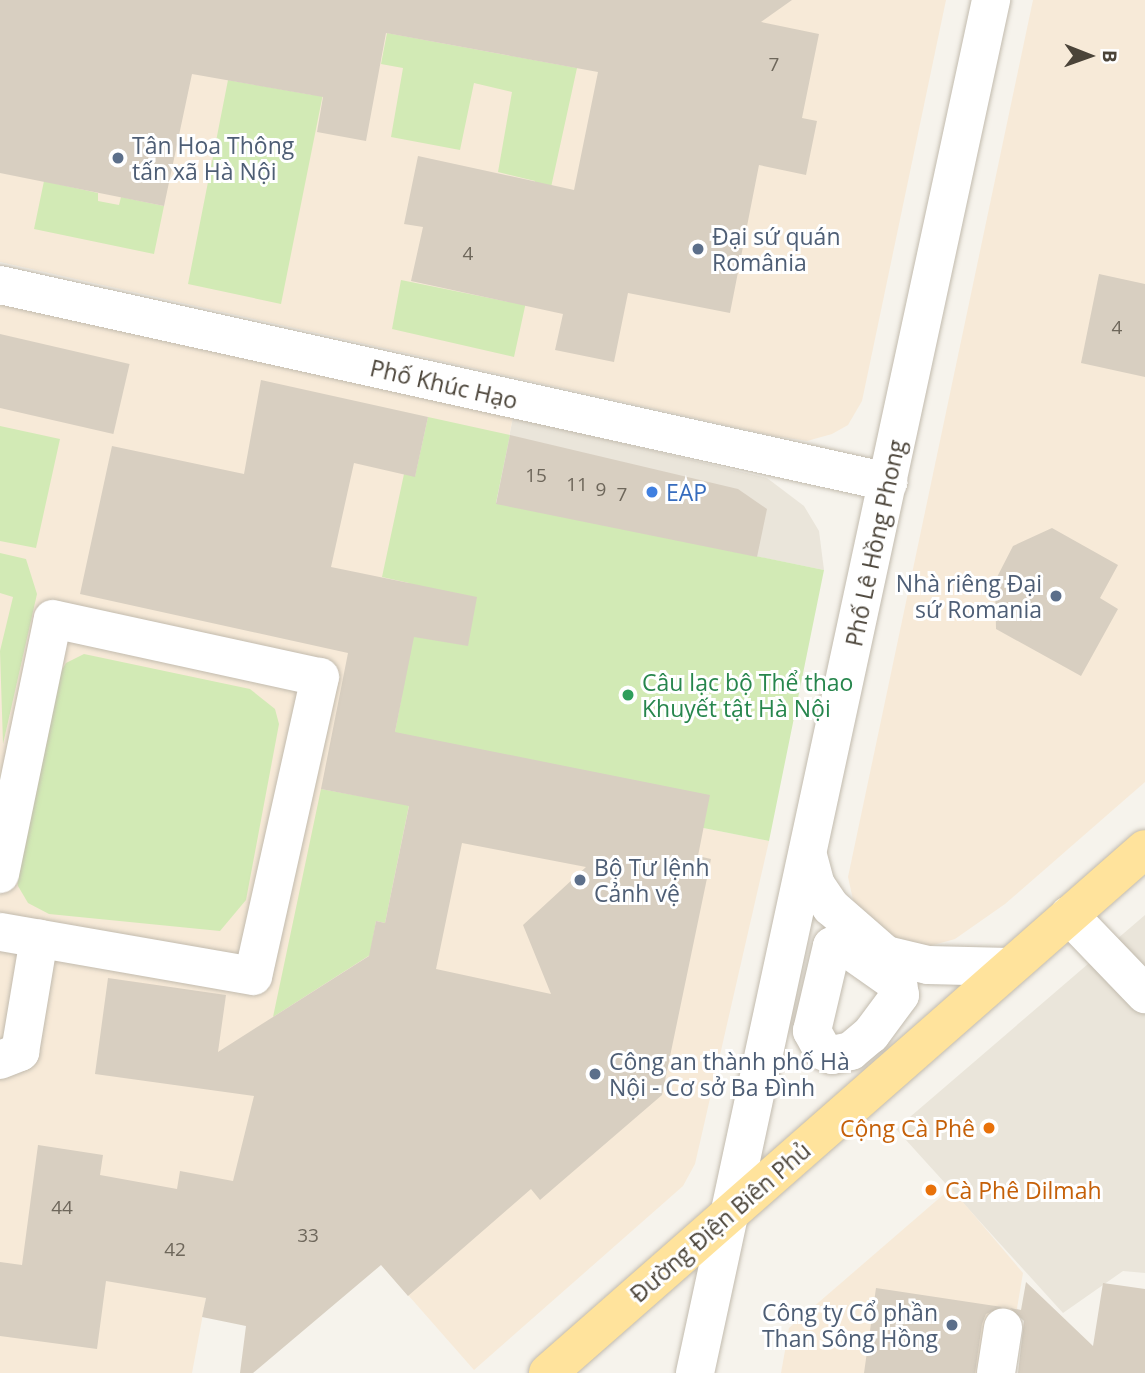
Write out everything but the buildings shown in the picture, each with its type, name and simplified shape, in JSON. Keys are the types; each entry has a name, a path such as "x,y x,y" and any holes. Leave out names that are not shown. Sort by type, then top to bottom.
{"main road":[{"name":"Đường Điện Biên Phủ","path":"548,1373 1145,849"}],"street":[{"name":"Phố Lê Hồng Phong","path":"695,1373 991,0"},
{"name":"Phố Khúc Hạo","path":"0,285 888,482"},
{"path":"0,874 53,619 320,677 253,976 0,932"},
{"path":"808,856 816,885 831,907 886,955 928,965 1009,967"},
{"path":"1069,915 1145,994"},
{"path":"0,1060 20,1052 40,939"},
{"path":"996,1373 1003,1328"}],"shaded area":[{"path":"0,0 946,0 862,401 848,425 832,434 807,441 775,436 0,262"},
{"path":"1033,0 1145,0 1145,782 1005,904 955,939 930,946 903,943 874,927 854,904 848,877"},
{"path":"0,302 513,417 441,775 769,841 695,1164 683,1186 474,1370 365,1246 206,1298 192,1373 0,1373"},
{"path":"513,417 767,478 804,506 819,531 824,570 496,504"},
{"path":"1145,915 1145,1273 1123,1271 1063,1313 896,1129"},
{"path":"951,1188 1023,1273 1006,1373 781,1373 789,1328"}],"green space":[{"path":"337,24 281,304 188,284 228,80 313,95 325,32"},
{"path":"387,33 577,68 514,357 392,329 401,280 509,302 535,181 498,172 512,92 474,83 460,150 391,137 403,68 381,64"},
{"path":"44,181 98,193 98,201 119,205 121,197 164,206 154,254 34,229"},
{"name":"Câu lạc bộ Thể thao Khuyết tật Hà Nội","path":"428,417 510,435 496,503 824,570 769,841 416,771 385,923 376,921 370,955 273,1017 321,789 382,800 402,695 394,662 409,583 382,577 404,474 415,476"},
{"path":"0,426 60,439 36,548 0,541"},
{"path":"0,553 26,559 37,594 3,744 0,651 13,597 0,593"},
{"path":"84,654 250,689 275,709 279,724 246,900 220,931 49,914 28,903 18,886 15,867 55,682 66,663"}],"place":[{"name":"Tân Hoa Thông tấn xã Hà Nội","path":"118,158"},
{"name":"Đại sứ quán România","path":"698,249"},
{"name":"EAP","path":"652,492"},
{"name":"Nhà riêng Đại sứ Romania","path":"1056,596"},
{"name":"Câu lạc bộ Thể thao Khuyết tật Hà Nội","path":"628,695"},
{"name":"Bộ Tư lệnh Cảnh vệ","path":"580,880"},
{"name":"Công an thành phố Hà Nội - Cơ sở Ba Đình","path":"595,1074"},
{"name":"Cộng Cà Phê","path":"989,1128"},
{"name":"Cà Phê Dilmah","path":"931,1190"},
{"name":"Công ty Cổ phần Than Sông Hồng","path":"952,1325"}]}
